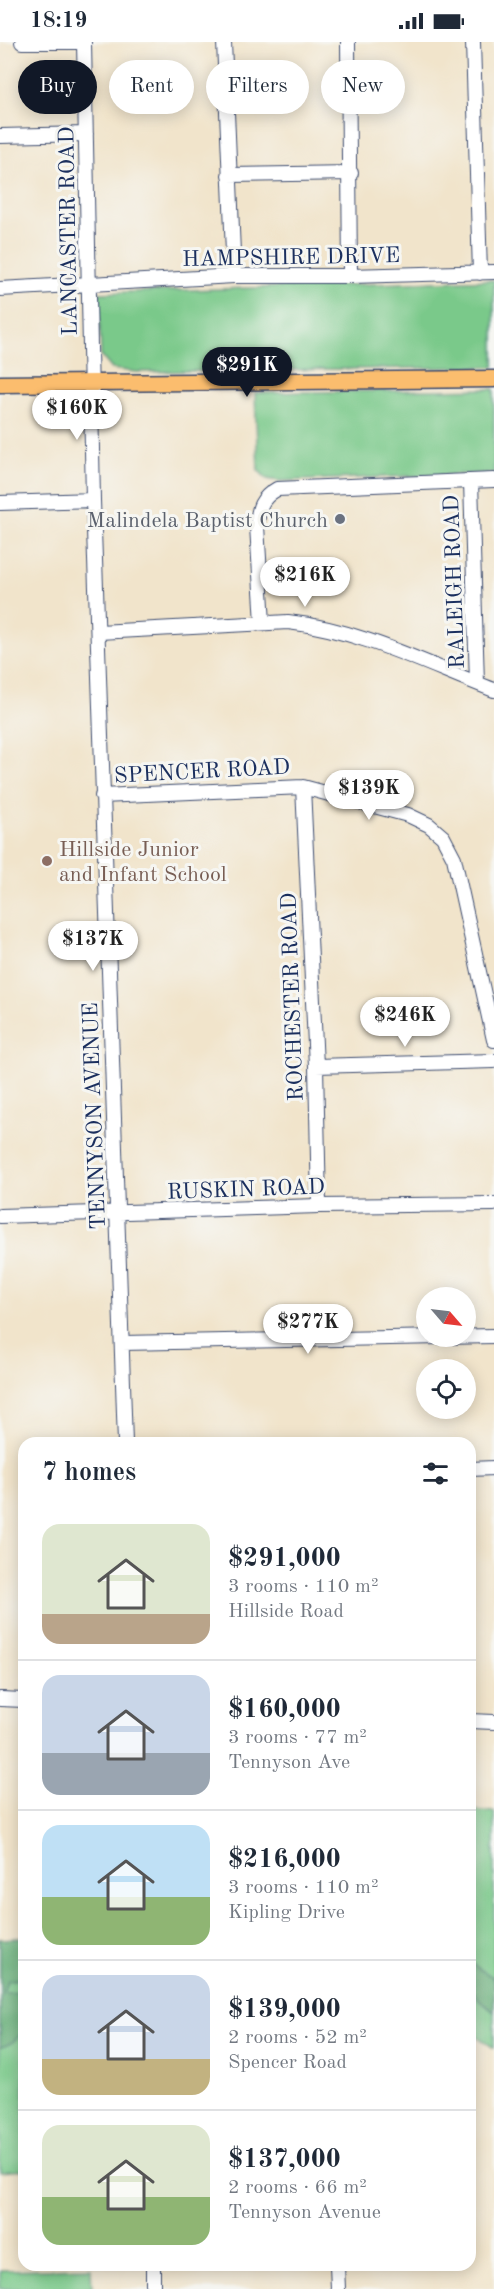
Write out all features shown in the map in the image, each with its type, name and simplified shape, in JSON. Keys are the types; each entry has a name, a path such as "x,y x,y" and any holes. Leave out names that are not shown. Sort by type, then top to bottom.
{"main road":[{"path":"0,384 494,379"}],"street":[{"path":"22,42 84,42"},
{"name":"LANCASTER ROAD","path":"84,42 93,500"},
{"path":"224,42 234,276"},
{"path":"348,42 351,276"},
{"path":"473,42 487,272"},
{"path":"0,136 86,134"},
{"path":"229,175 351,173"},
{"name":"HAMPSHIRE DRIVE","path":"0,289 234,276 351,276 487,272"},
{"name":"RALEIGH ROAD","path":"471,480 477,683"},
{"path":"262,623 257,526 258,509 265,496 277,489 494,480"},
{"path":"0,503 93,500"},
{"name":"TENNYSON AVENUE","path":"93,500 125,1437"},
{"path":"99,632 288,622 319,625 361,637 494,690"},
{"name":"SPENCER ROAD","path":"102,796 303,787 408,815 429,825 443,837 454,858 494,1040"},
{"name":"ROCHESTER ROAD","path":"303,787 316,1066 319,1206"},
{"path":"316,1066 494,1061"},
{"name":"RUSKIN ROAD","path":"0,1216 319,1206 494,1204"},
{"path":"122,1343 494,1336"},
{"path":"476,1469 494,1468"},
{"path":"0,1699 18,1700"},
{"path":"476,1721 494,1722"},
{"path":"153,2271 153,2289"},
{"path":"337,2271 338,2289"}],"green space":[{"path":"494,280 494,367 136,372 112,369 101,356 99,293"},
{"path":"494,389 494,473 279,481 267,479 258,470 255,393"},
{"path":"476,1810 494,1812 494,2048 476,2035"},
{"path":"18,1938 18,2170 0,2172 0,1939"},
{"path":"18,1938 18,1979 7,1981 3,1993 18,1992 18,2037 0,2048 0,1939"},
{"path":"476,1967 494,1978 494,2012 476,1996"},
{"path":"0,2270 91,2271 92,2289 0,2289"}],"place":[{"name":"Malindela Baptist Church","path":"340,519"},
{"name":"Hillside Junior and Infant School","path":"47,861"}]}
